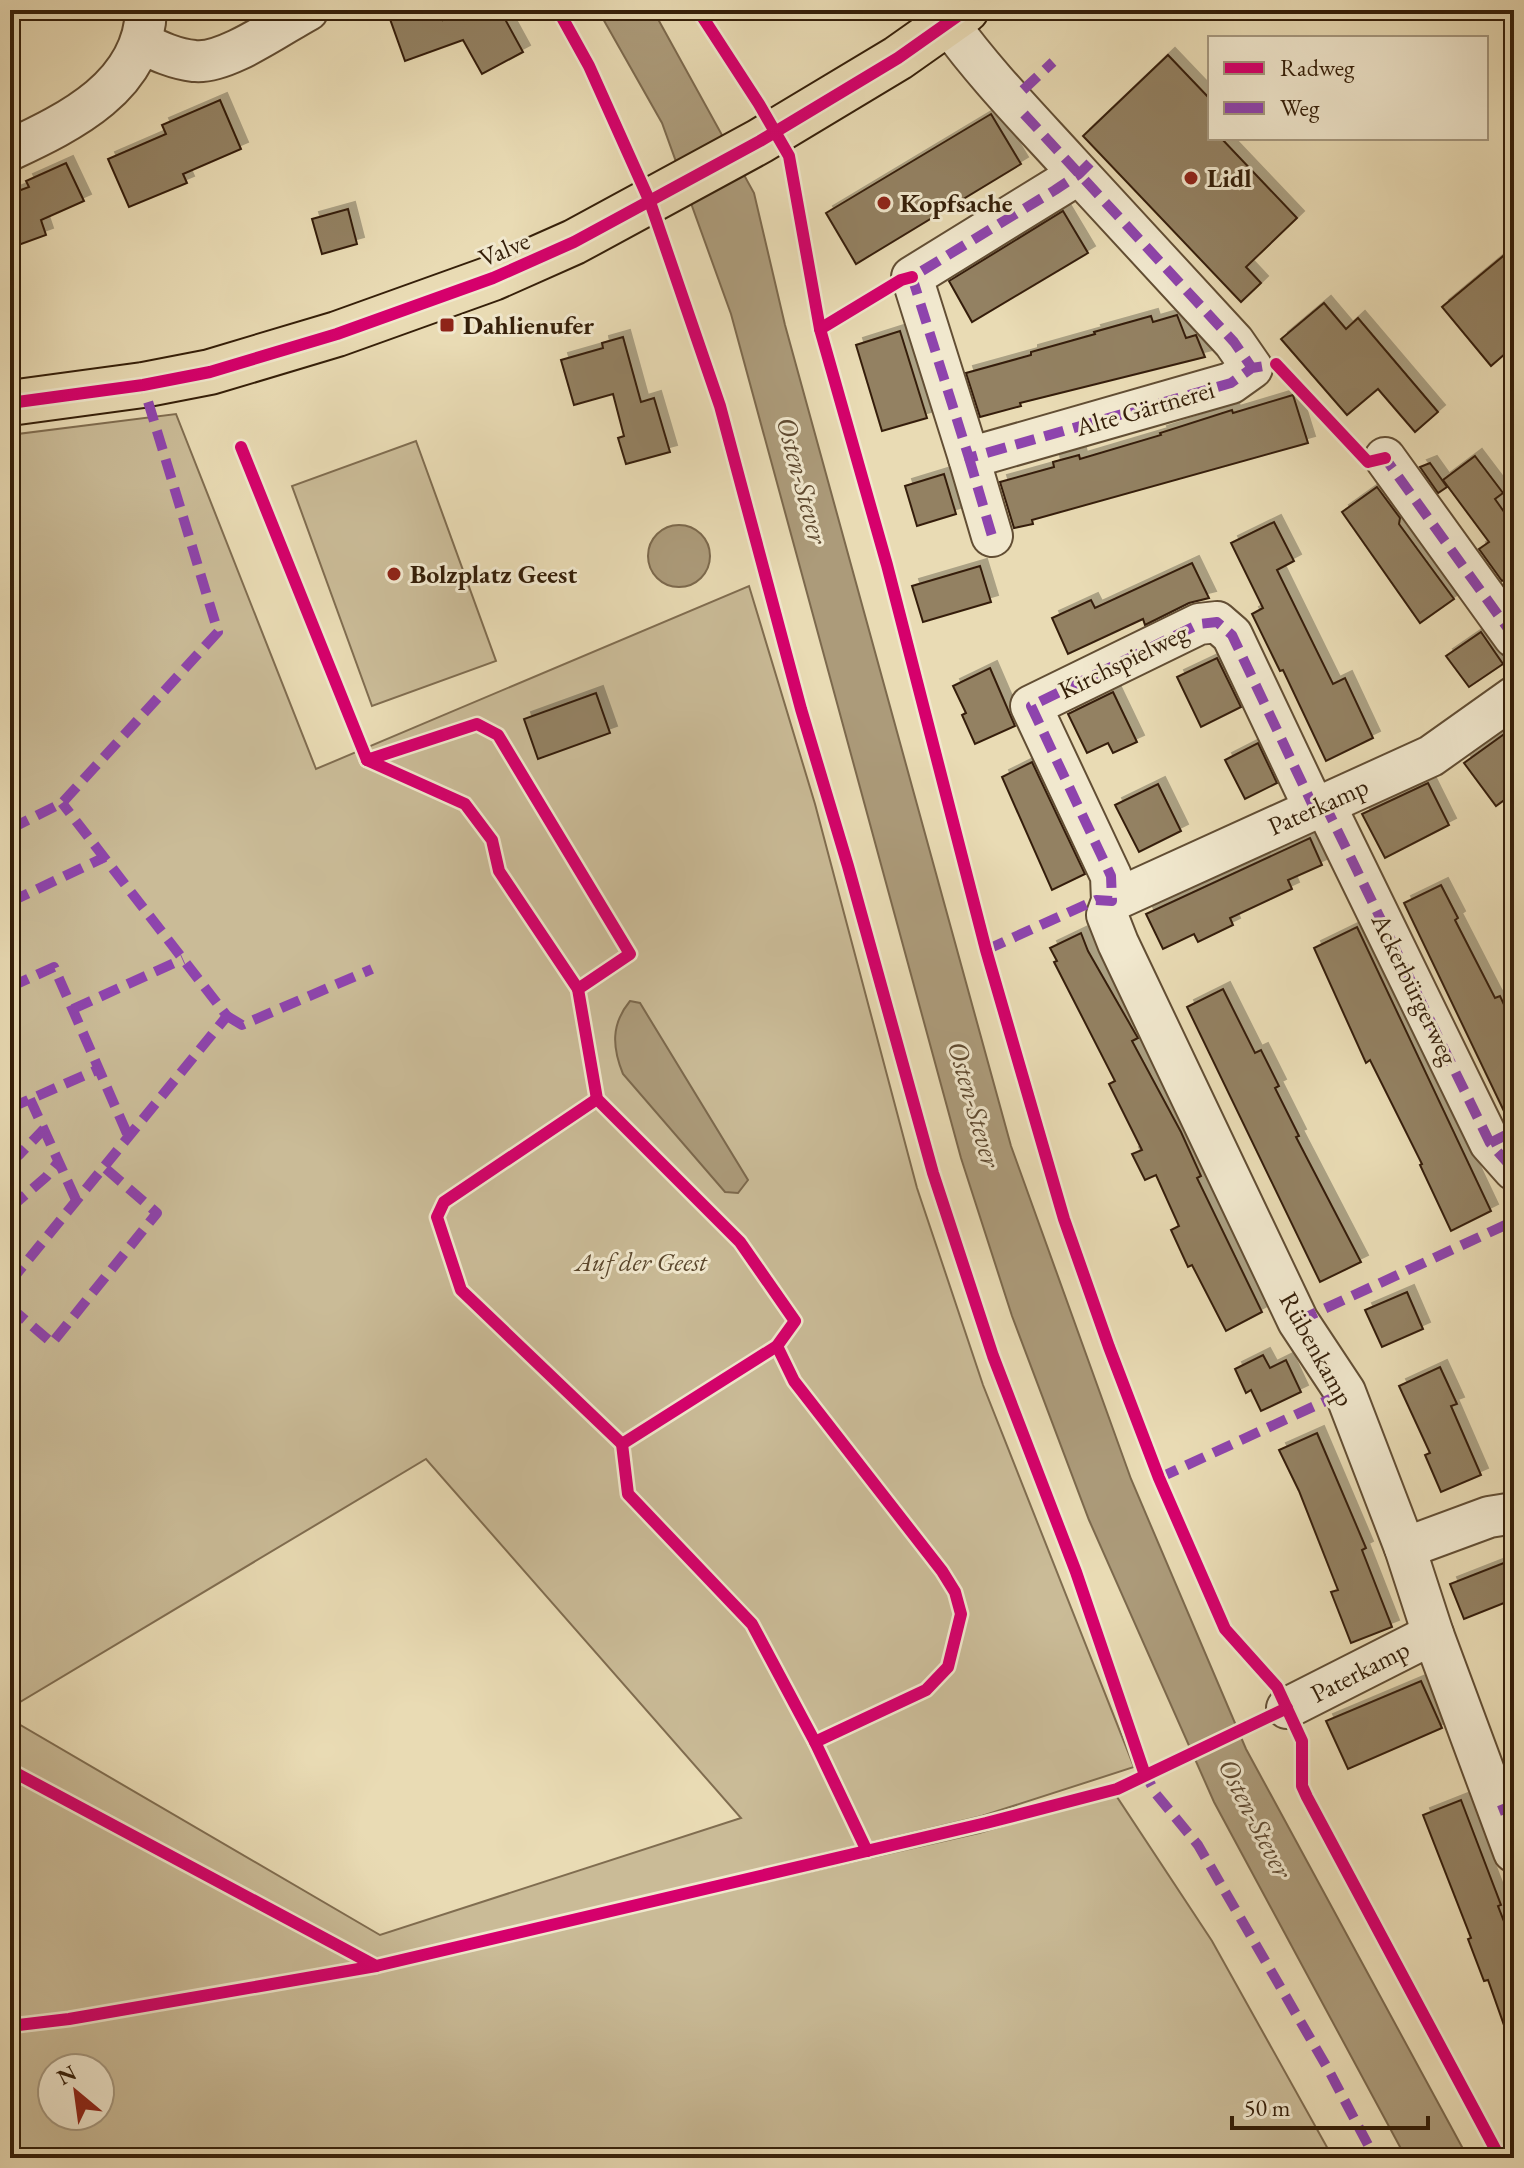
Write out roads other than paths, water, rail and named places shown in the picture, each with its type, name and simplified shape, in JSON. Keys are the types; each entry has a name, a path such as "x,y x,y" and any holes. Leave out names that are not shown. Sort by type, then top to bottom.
{"main road":[{"name":"Valve","path":"10,403 143,385 210,372 337,334 509,271 574,242 760,141 898,58 957,17"}],"street":[{"path":"143,26 172,57 198,62 223,57 308,10"},
{"name":"Alte Gärtnerei","path":"957,17 966,49 1234,342 1252,368 1231,383 969,458"},
{"path":"10,150 45,134 110,90 131,66 143,26"},
{"path":"992,536 912,277 1079,174"},
{"path":"1385,458 1514,637"},
{"name":"Kirchspielweg","path":"1112,901 1111,876 1031,706 1199,624 1217,622 1232,635 1319,805"},
{"name":"Paterkamp","path":"1112,901 1431,756 1514,697"},
{"name":"Ackerbürgerweg","path":"1319,805 1490,1143 1514,1170"},
{"name":"Rübenkamp","path":"1112,901 1107,915 1118,943 1292,1309 1345,1392 1405,1548 1433,1634 1506,1808 1514,1852"},
{"path":"1405,1548 1489,1517 1514,1513"},
{"name":"Paterkamp","path":"1287,1708 1433,1634"}],"water":[{"name":"Osten-Stever","path":"598,10 653,10 754,193 785,325 1011,1146 1131,1479 1246,1749 1468,2158 1406,2158 1214,1802 1089,1520 1012,1316 961,1158 731,314 662,123"},
{"path":"673,525 685,525 701,534 708,544 708,568 701,578 685,587 673,587 653,573 648,562 648,550 662,530"},
{"path":"630,1001 640,1003 748,1180 738,1193 725,1192 623,1074 615,1036 619,1018"}],"place":[{"name":"Lidl","path":"1191,178"},
{"name":"Kopfsache","path":"884,203"},
{"name":"Dahlienufer","path":"447,325"},
{"name":"Bolzplatz Geest","path":"394,574"}],"park label":[{"name":"Auf der Geest","path":"641,1262"}]}
